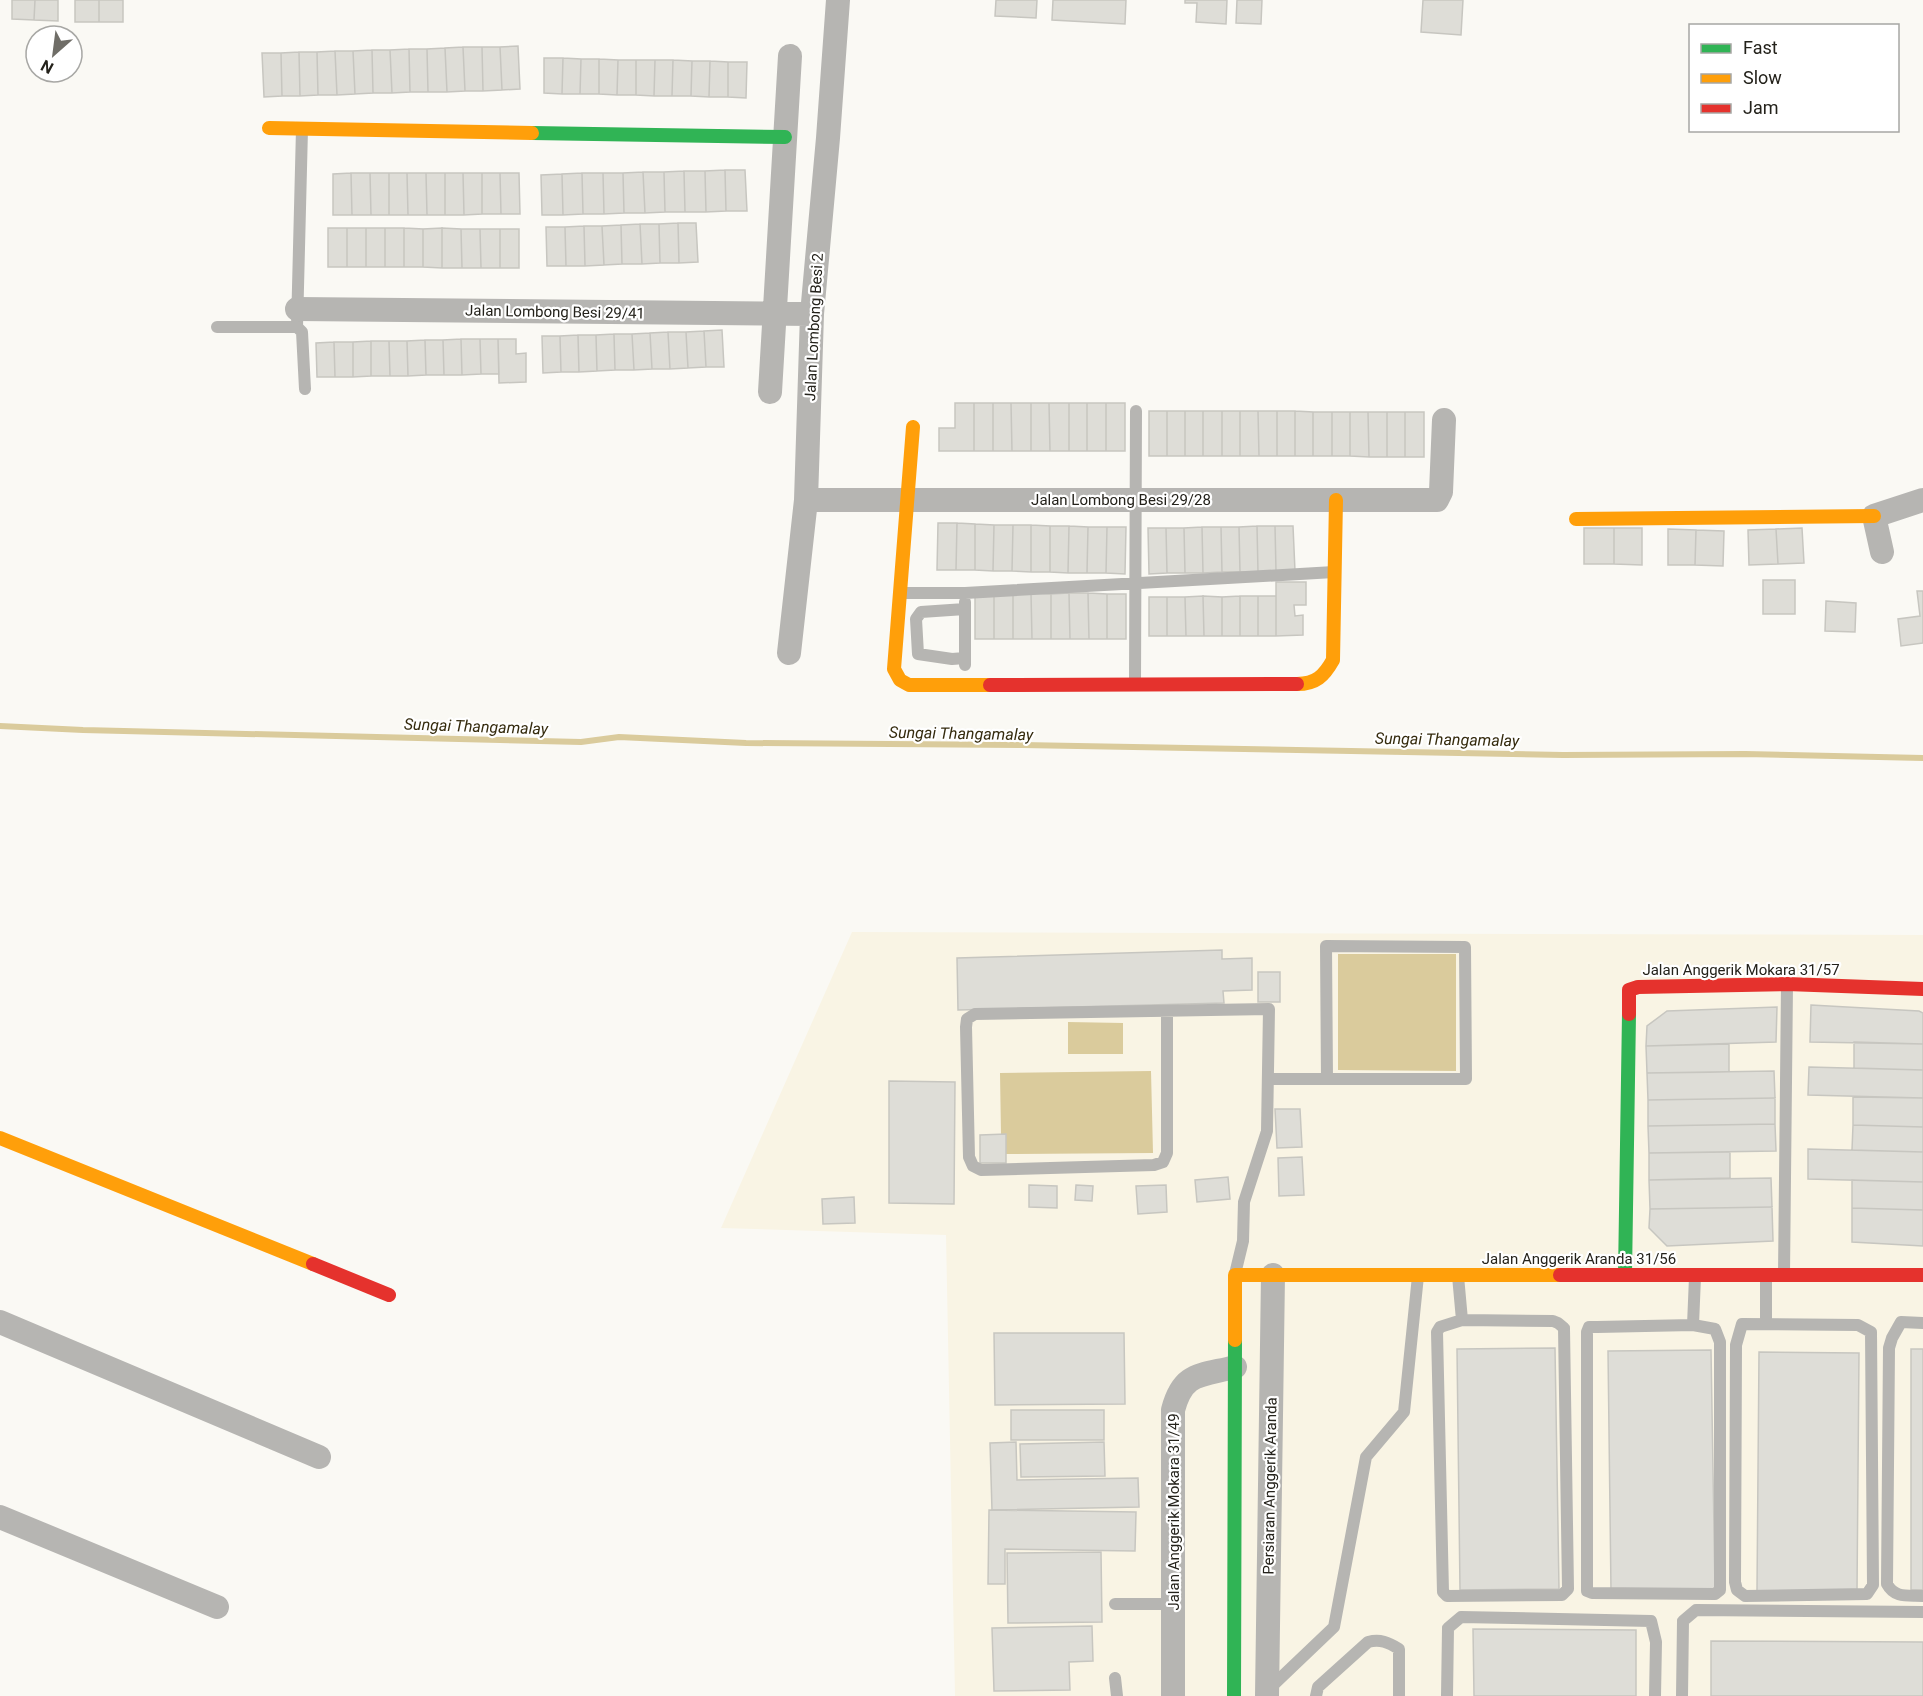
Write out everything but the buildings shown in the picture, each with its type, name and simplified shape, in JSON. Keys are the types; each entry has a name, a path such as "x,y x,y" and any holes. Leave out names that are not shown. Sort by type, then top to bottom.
{"street":[{"name":"Jalan Lombong Besi 2","path":"789,653 806,500 812,314 838,0"},
{"path":"770,392 790,56"},
{"path":"270,128 785,138"},
{"name":"Jalan Lombong Besi 29/41","path":"297,318 812,314"},
{"name":"Jalan Lombong Besi 29/28","path":"806,500 1437,500 1441,492 1444,420"},
{"path":"913,427 894,669 900,680 909,684 1304,684 1324,676 1333,660 1336,500"},
{"path":"1576,519 1874,516 1923,500"},
{"path":"1874,516 1882,552"},
{"name":"Jalan Anggerik Mokara 31/57","path":"1624,1275 1629,990 1638,987 1787,984 1923,988"},
{"path":"0,1138 389,1295"},
{"path":"1234,1696 1235,1275"},
{"name":"Jalan Anggerik Aranda 31/56","path":"1235,1275 1923,1275"},
{"name":"Persiaran Anggerik Aranda","path":"1267,1694 1273,1275"},
{"path":"0,1322 319,1457"},
{"name":"Jalan Anggerik Mokara 31/49","path":"1173,1696 1173,1410 1177,1395 1189,1379 1234,1367"},
{"path":"0,1517 217,1607"}],"lane":[{"path":"302,129 297,318 302,332 305,388"},
{"path":"217,327 297,318"},
{"path":"1135,684 1136,411"},
{"path":"900,593 965,593 1335,572"},
{"path":"965,593 965,684"},
{"path":"965,609 921,612 916,619 918,654 952,660 965,658"},
{"path":"1268,1079 1327,1079 1466,1079 1465,947 1326,946 1327,1079"},
{"path":"1784,1275 1787,984"},
{"path":"1167,1011 1167,1153 1163,1161 1154,1165 981,1170 973,1166 969,1157 966,1027 968,1019 975,1014 1269,1009 1267,1131 1244,1202 1243,1240 1235,1275"},
{"path":"1267,1694 1334,1627 1365,1457 1404,1412 1418,1275"},
{"path":"1458,1275 1462,1320"},
{"path":"1694,1324 1695,1275"},
{"path":"1766,1275 1766,1324"},
{"path":"1462,1320 1552,1321 1564,1328 1568,1589 1562,1595 1447,1596 1443,1592 1437,1332 1440,1327 1462,1320"},
{"path":"1923,1323 1901,1322 1889,1348 1887,1584 1897,1595 1923,1596"},
{"path":"1694,1324 1715,1329 1720,1342 1720,1590 1715,1594 1592,1593 1587,1591 1587,1339 1589,1328 1694,1324"},
{"path":"1742,1324 1766,1324 1858,1325 1871,1332 1873,1585 1868,1594 1745,1596 1737,1590 1735,1582 1736,1345 1742,1324"},
{"path":"1115,1604 1173,1604"},
{"path":"1682,1696 1683,1621 1696,1610 1923,1612"},
{"path":"1447,1696 1448,1628 1461,1617 1652,1621 1656,1642 1655,1696"},
{"path":"1316,1696 1318,1687 1368,1642 1376,1640 1386,1641 1398,1648 1399,1696"},
{"path":"1115,1678 1117,1696"}],"shaded area":[{"path":"852,932 1923,935 1923,1696 955,1696 946,1235 721,1228"},
{"path":"1338,954 1456,954 1456,1071 1338,1070"},
{"path":"1068,1022 1123,1023 1123,1054 1068,1054"},
{"path":"1151,1071 1153,1153 1006,1154 1006,1135 1001,1134 1000,1073"}],"waterway":[{"name":"Sungai Thangamalay","path":"0,726 581,742 619,737 746,743 1923,758"}],"traffic: fast":[{"path":"532,133 785,137"},
{"path":"1625,1275 1629,1014"},
{"path":"1234,1696 1235,1340"}],"traffic: slow":[{"path":"269,128 532,133"},
{"path":"913,427 894,669 900,680 909,685 990,685"},
{"path":"1297,684 1319,678 1333,660 1336,500"},
{"path":"1576,519 1874,516"},
{"path":"0,1138 313,1264"},
{"path":"1235,1340 1235,1275 1560,1275"}],"traffic: jam":[{"path":"990,685 1297,684"},
{"path":"1629,1014 1629,990 1638,987 1787,984 1923,989"},
{"path":"313,1264 389,1295"},
{"path":"1560,1275 1923,1275"}]}
